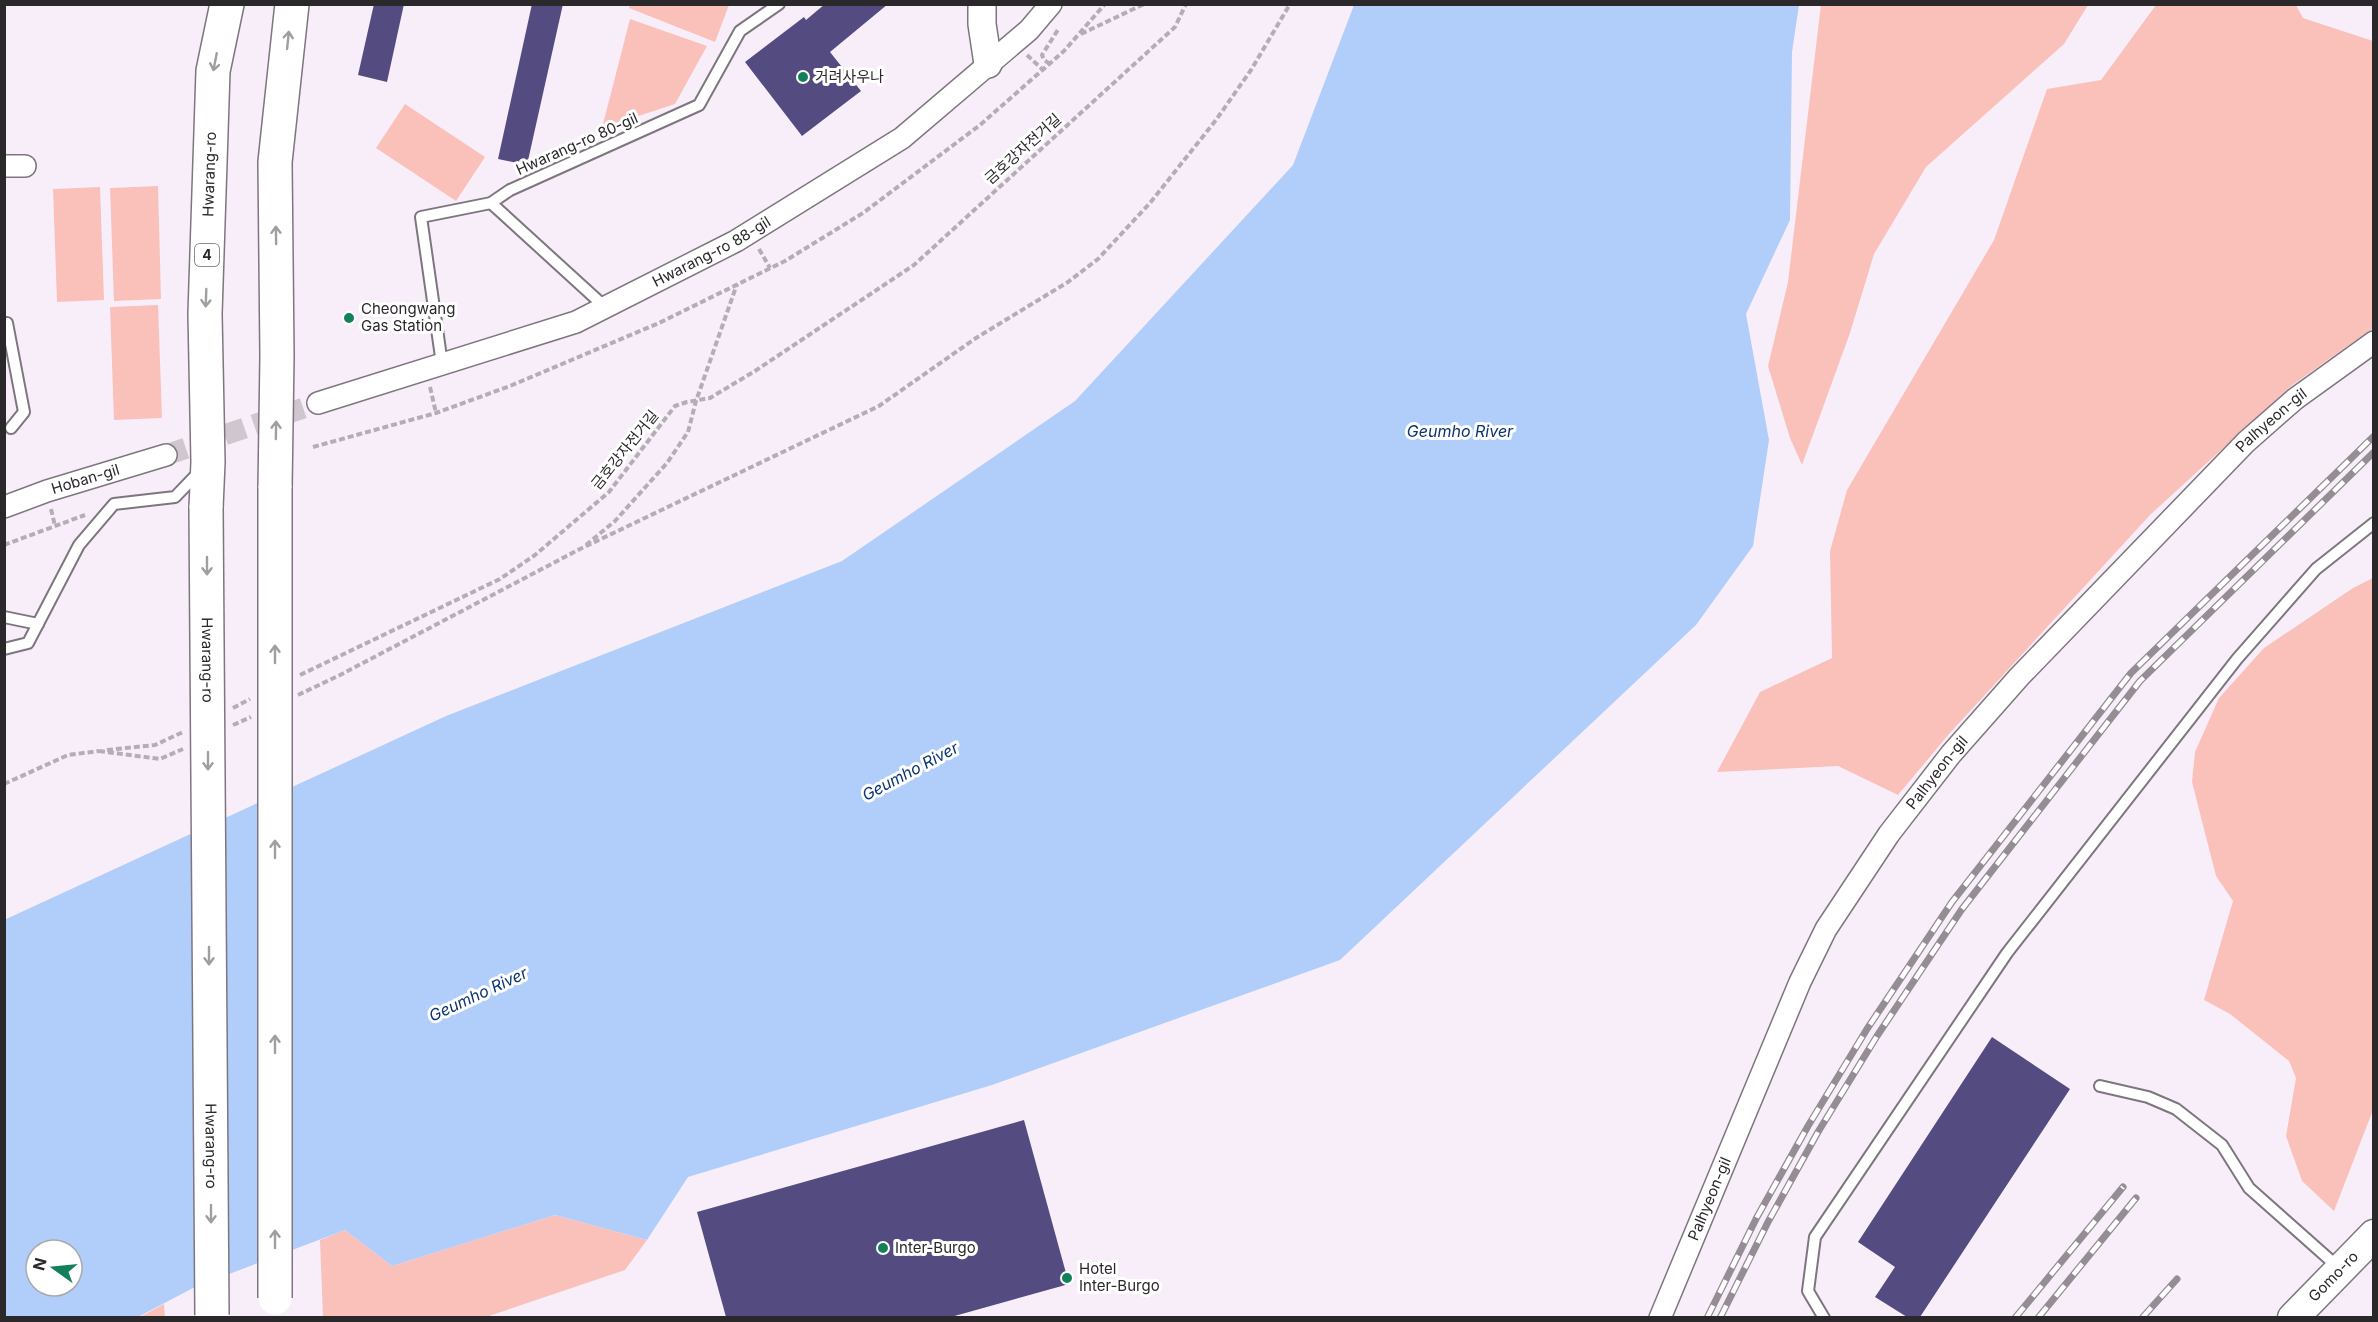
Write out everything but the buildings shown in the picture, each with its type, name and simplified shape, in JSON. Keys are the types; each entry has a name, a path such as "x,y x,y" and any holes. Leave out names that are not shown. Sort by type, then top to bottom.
{"main road":[{"name":"Hwarang-ro","path":"212,1316 206,508 208,462 205,314 213,71 227,4"},
{"path":"275,1308 277,356 275,162 292,4"},
{"name":"Gomo-ro","path":"2293,1317 2373,1235"}],"street":[{"path":"982,4 982,24 988,64"},
{"name":"Hwarang-ro 88-gil","path":"318,403 576,322 736,241 902,138 1029,30 1051,4"},
{"name":"Palhyeon-gil","path":"1660,1317 1800,982 1826,929 1889,834 1951,754 2019,677 2246,442 2295,399 2373,342"},
{"name":"Hoban-gil","path":"4,507 47,491 166,455"}],"lane":[{"name":"Hwarang-ro 80-gil","path":"433,366 421,217 490,203 510,190 699,105 740,31 779,4"},
{"path":"490,203 605,307"},
{"path":"4,325 8,323 24,412 11,428"},
{"path":"4,649 28,643 79,545 114,504 175,497 208,462"},
{"path":"1824,1317 1808,1291 1815,1237 2007,953 2237,659 2316,569 2373,523"},
{"path":"4,617 38,624"},
{"path":"2100,1086 2148,1097 2176,1109 2222,1145 2249,1188 2340,1269"}],"path":[{"path":"1078,35 1144,4"},
{"name":"금호강자전거길","path":"296,677 500,579 576,522 609,492 675,406 710,398 755,371 914,265 1175,27 1186,4"},
{"path":"287,700 340,675 580,549 879,406 976,338 1068,282 1098,259 1150,203 1209,129 1251,70 1290,4"},
{"path":"1050,64 1044,60 1042,55 1061,25"},
{"path":"580,549 615,520 667,463 688,432 696,401 737,284"},
{"path":"433,366 436,413"},
{"path":"4,545 114,504"},
{"path":"231,708 253,698"},
{"path":"224,730 255,715"},
{"path":"4,784 68,754 155,745 188,729"},
{"path":"99,751 160,759 192,745"}],"shaded area":[{"path":"630,4 729,5 715,42 629,8"},
{"path":"1821,4 2088,5 2064,44 1926,167 1874,254 1850,333 1802,465 1790,438 1768,366 1788,282"},
{"path":"2156,5 2296,5 2303,18 2373,41 2373,328 2291,386 2150,515 1949,734 1898,795 1838,766 1717,772 1760,692 1832,658 1830,551 1847,490 1994,240 2047,89 2101,80"},
{"path":"630,19 707,46 675,104 602,128"},
{"path":"405,104 485,157 456,201 376,148"},
{"path":"158,186 161,299 114,301 110,188"},
{"path":"100,187 104,300 57,302 53,189"},
{"path":"158,305 162,418 114,420 110,307"},
{"path":"2373,578 2373,1110 2334,1211 2302,1181 2286,1136 2296,1078 2289,1061 2230,1014 2204,1000 2233,901 2216,876 2192,782 2195,752 2219,698 2264,648 2353,588"},
{"path":"555,1215 647,1240 625,1270 486,1317 323,1318 320,1240 345,1230 392,1266"},
{"path":"164,1304 165,1317 138,1318"}],"water":[{"name":"Geumho River","path":"1354,5 1799,5 1792,52 1790,220 1746,314 1769,440 1753,546 1696,625 1340,960 992,1085 688,1177 647,1240 555,1215 392,1266 345,1230 195,1287 138,1317 5,1318 4,920 446,716 842,561 1075,401 1293,165"}],"tunnel":[{"path":"166,455 318,403"}],"railway":[{"path":"1707,1318 1757,1217 1808,1126 1867,1029 1952,902 2131,673 2374,436"},
{"path":"1720,1318 1768,1222 1818,1132 1877,1036 1962,909 2140,681 2374,452"},
{"path":"2015,1318 2123,1187"},
{"path":"2038,1318 2136,1198"},
{"path":"2142,1318 2177,1279"}],"place":[{"name":"거려사우나","path":"803,77"},
{"name":"Cheongwang Gas Station","path":"349,318"},
{"name":"Inter-Burgo","path":"883,1248"},
{"name":"Hotel Inter-Burgo","path":"1067,1278"}]}
